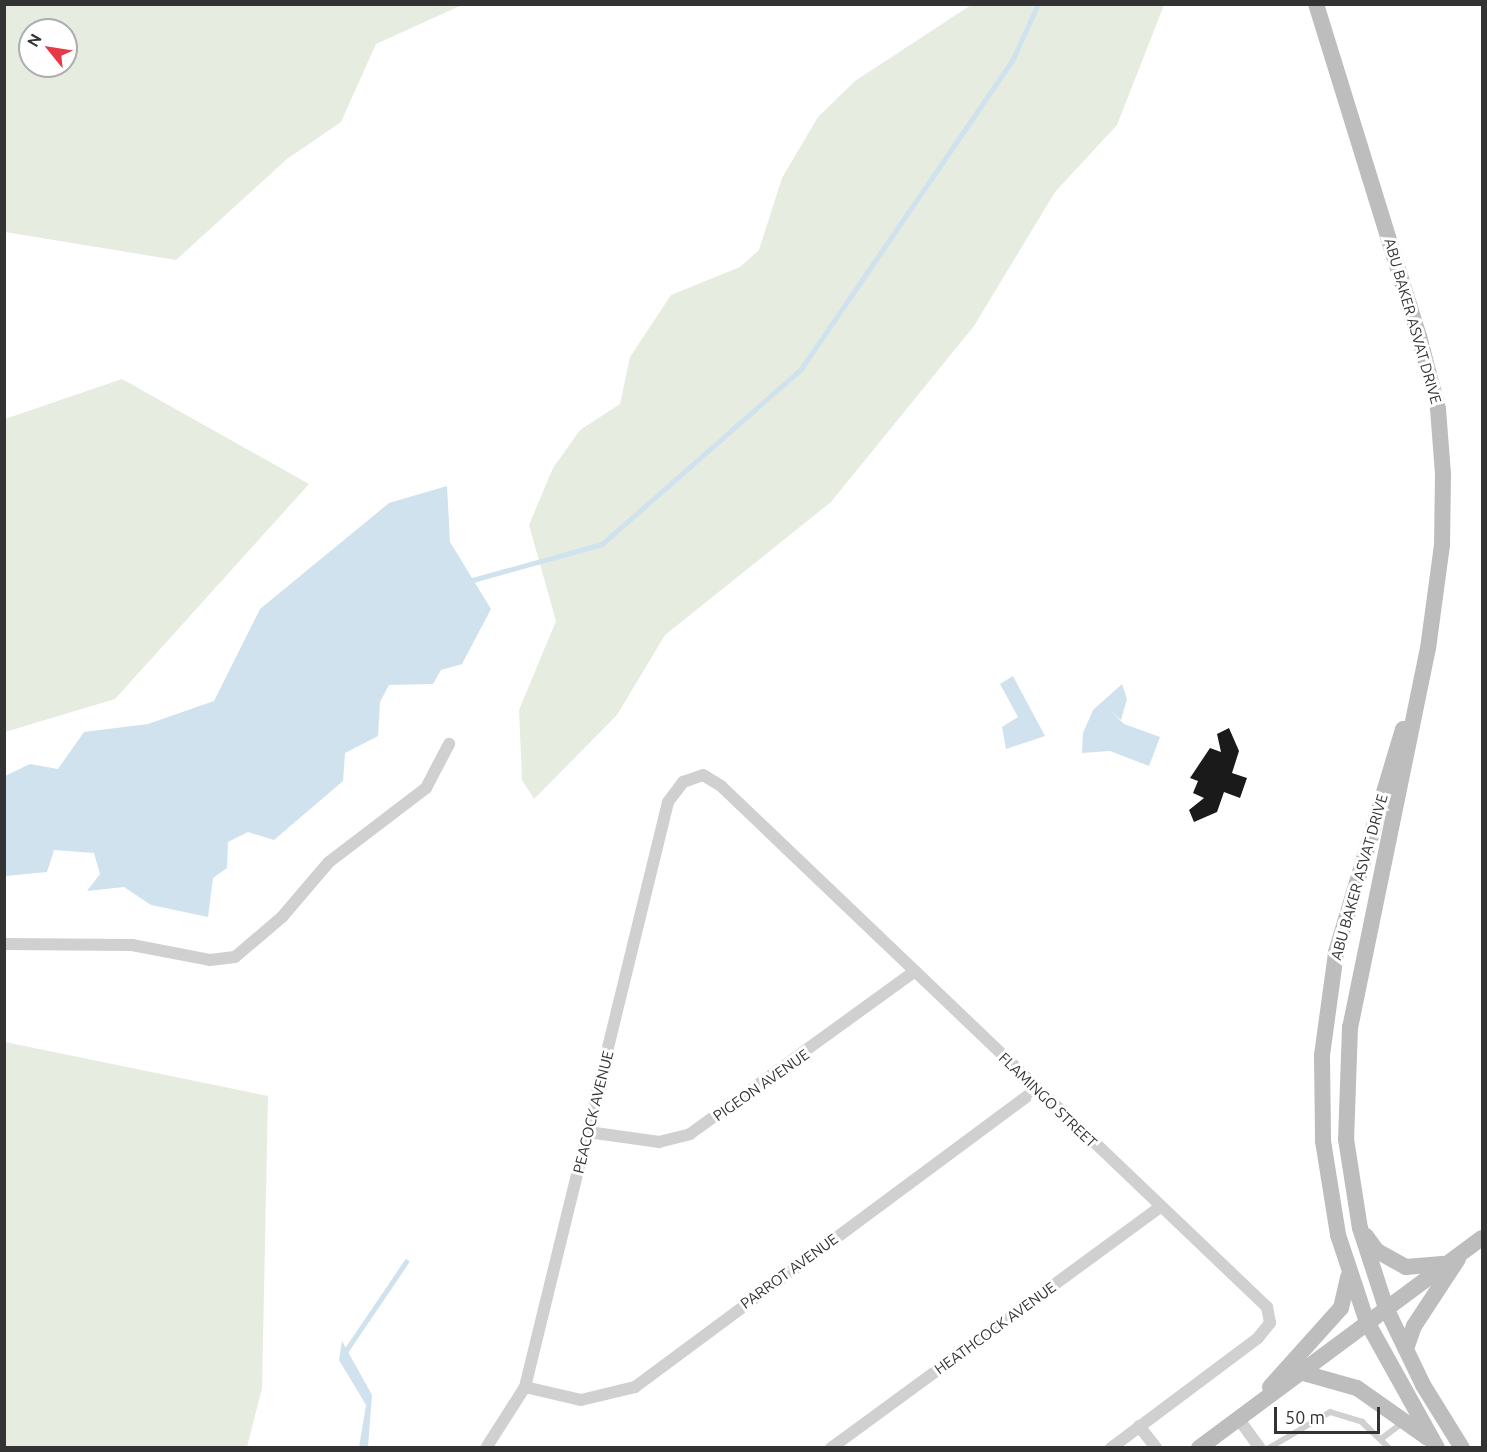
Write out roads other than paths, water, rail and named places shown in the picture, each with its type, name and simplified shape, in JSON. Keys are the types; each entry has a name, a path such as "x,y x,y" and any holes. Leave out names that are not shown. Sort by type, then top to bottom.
{"main road":[{"name":"ABU BAKER ASVAT DRIVE","path":"1316,4 1438,409 1442,544 1428,648 1350,1027 1344,1101 1360,1228 1386,1308"},
{"name":"ABU BAKER ASVAT DRIVE","path":"1367,1322 1349,1269 1332,1204 1323,1142 1322,1055 1329,993 1342,925 1428,648"},
{"path":"1360,1228 1377,1251 1406,1267 1453,1259"},
{"path":"1199,1448 1482,1238"},
{"path":"1406,1349 1414,1326 1453,1259"},
{"path":"1253,1406 1341,1308 1349,1269"},
{"path":"1386,1308 1406,1349 1462,1448"},
{"path":"1367,1322 1435,1445"},
{"path":"1300,1372 1344,1381 1435,1445"}],"street":[{"path":"4,944 132,945 210,960 234,957 282,916 329,862 426,788 449,744"},
{"name":"FLAMINGO STREET","path":"693,777 703,775 721,786 1159,1208 1260,1299 1270,1316 1258,1338 1139,1426"},
{"name":"PEACOCK AVENUE","path":"486,1448 525,1387 668,802 693,777"},
{"name":"PIGEON AVENUE","path":"588,1132 659,1142 690,1134 914,972"},
{"name":"PARROT AVENUE","path":"525,1387 581,1400 634,1387 1036,1089"},
{"name":"HEATHCOCK AVENUE","path":"831,1448 1159,1208"},
{"path":"1238,1418 1260,1448"},
{"path":"1111,1448 1139,1426 1156,1448"}],"lane":[{"path":"1269,1448 1330,1412 1349,1415 1381,1439 1389,1448"},
{"path":"1381,1439 1404,1421"}],"water":[{"path":"447,486 450,542 491,609 462,664 441,670 433,684 389,685 380,702 378,736 345,753 343,781 274,840 248,832 228,842 227,868 213,878 208,917 151,905 124,887 87,891 100,874 94,853 54,850 47,872 5,876 5,776 30,764 58,769 84,732 148,724 214,701 260,609 389,503"},
{"path":"1013,676 1045,736 1006,749 1002,727 1018,717 1000,684"},
{"path":"1122,684 1127,699 1121,720 1109,709 1124,724 1160,737 1149,766 1110,751 1082,753 1083,733 1093,710"},
{"path":"342,1341 372,1395 368,1447 359,1447 366,1405 339,1360"}],"waterway":[{"path":"469,581 602,544 801,369 1012,61 1038,4"},
{"path":"345,1352 406,1262"}]}
